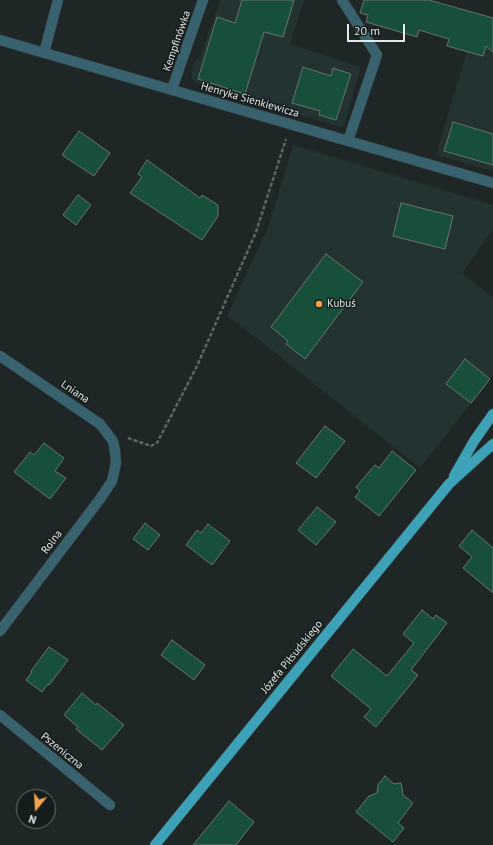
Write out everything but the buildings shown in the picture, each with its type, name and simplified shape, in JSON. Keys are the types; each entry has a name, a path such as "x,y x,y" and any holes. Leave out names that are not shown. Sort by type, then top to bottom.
{"main road":[{"name":"Józefa Piłsudskiego","path":"449,484 474,441 493,414"},
{"name":"Józefa Piłsudskiego","path":"154,845 449,484 493,444"}],"street":[{"path":"44,53 58,0"},
{"name":"Kempfinówka","path":"172,90 203,0"},
{"path":"342,0 377,55 348,141"},
{"name":"Henryka Sienkiewicza","path":"0,40 493,183"},
{"name":"Lniana","path":"0,356 100,424 113,441 116,451 116,463"},
{"name":"Rolna","path":"0,631 100,499 112,481 116,463"},
{"name":"Pszeniczna","path":"0,715 110,805"}],"path":[{"path":"104,430 150,446 157,443 197,366 256,232 286,137"}],"shaded area":[{"path":"220,0 304,0 290,44 361,67 343,128 193,81 191,77 195,60 201,55"},
{"path":"493,23 493,171 436,155 466,54 479,41"},
{"path":"293,145 493,205 493,229 462,273 493,298 493,375 420,468 227,316 269,225"}],"place":[{"name":"Kubuś","path":"319,304"}]}
